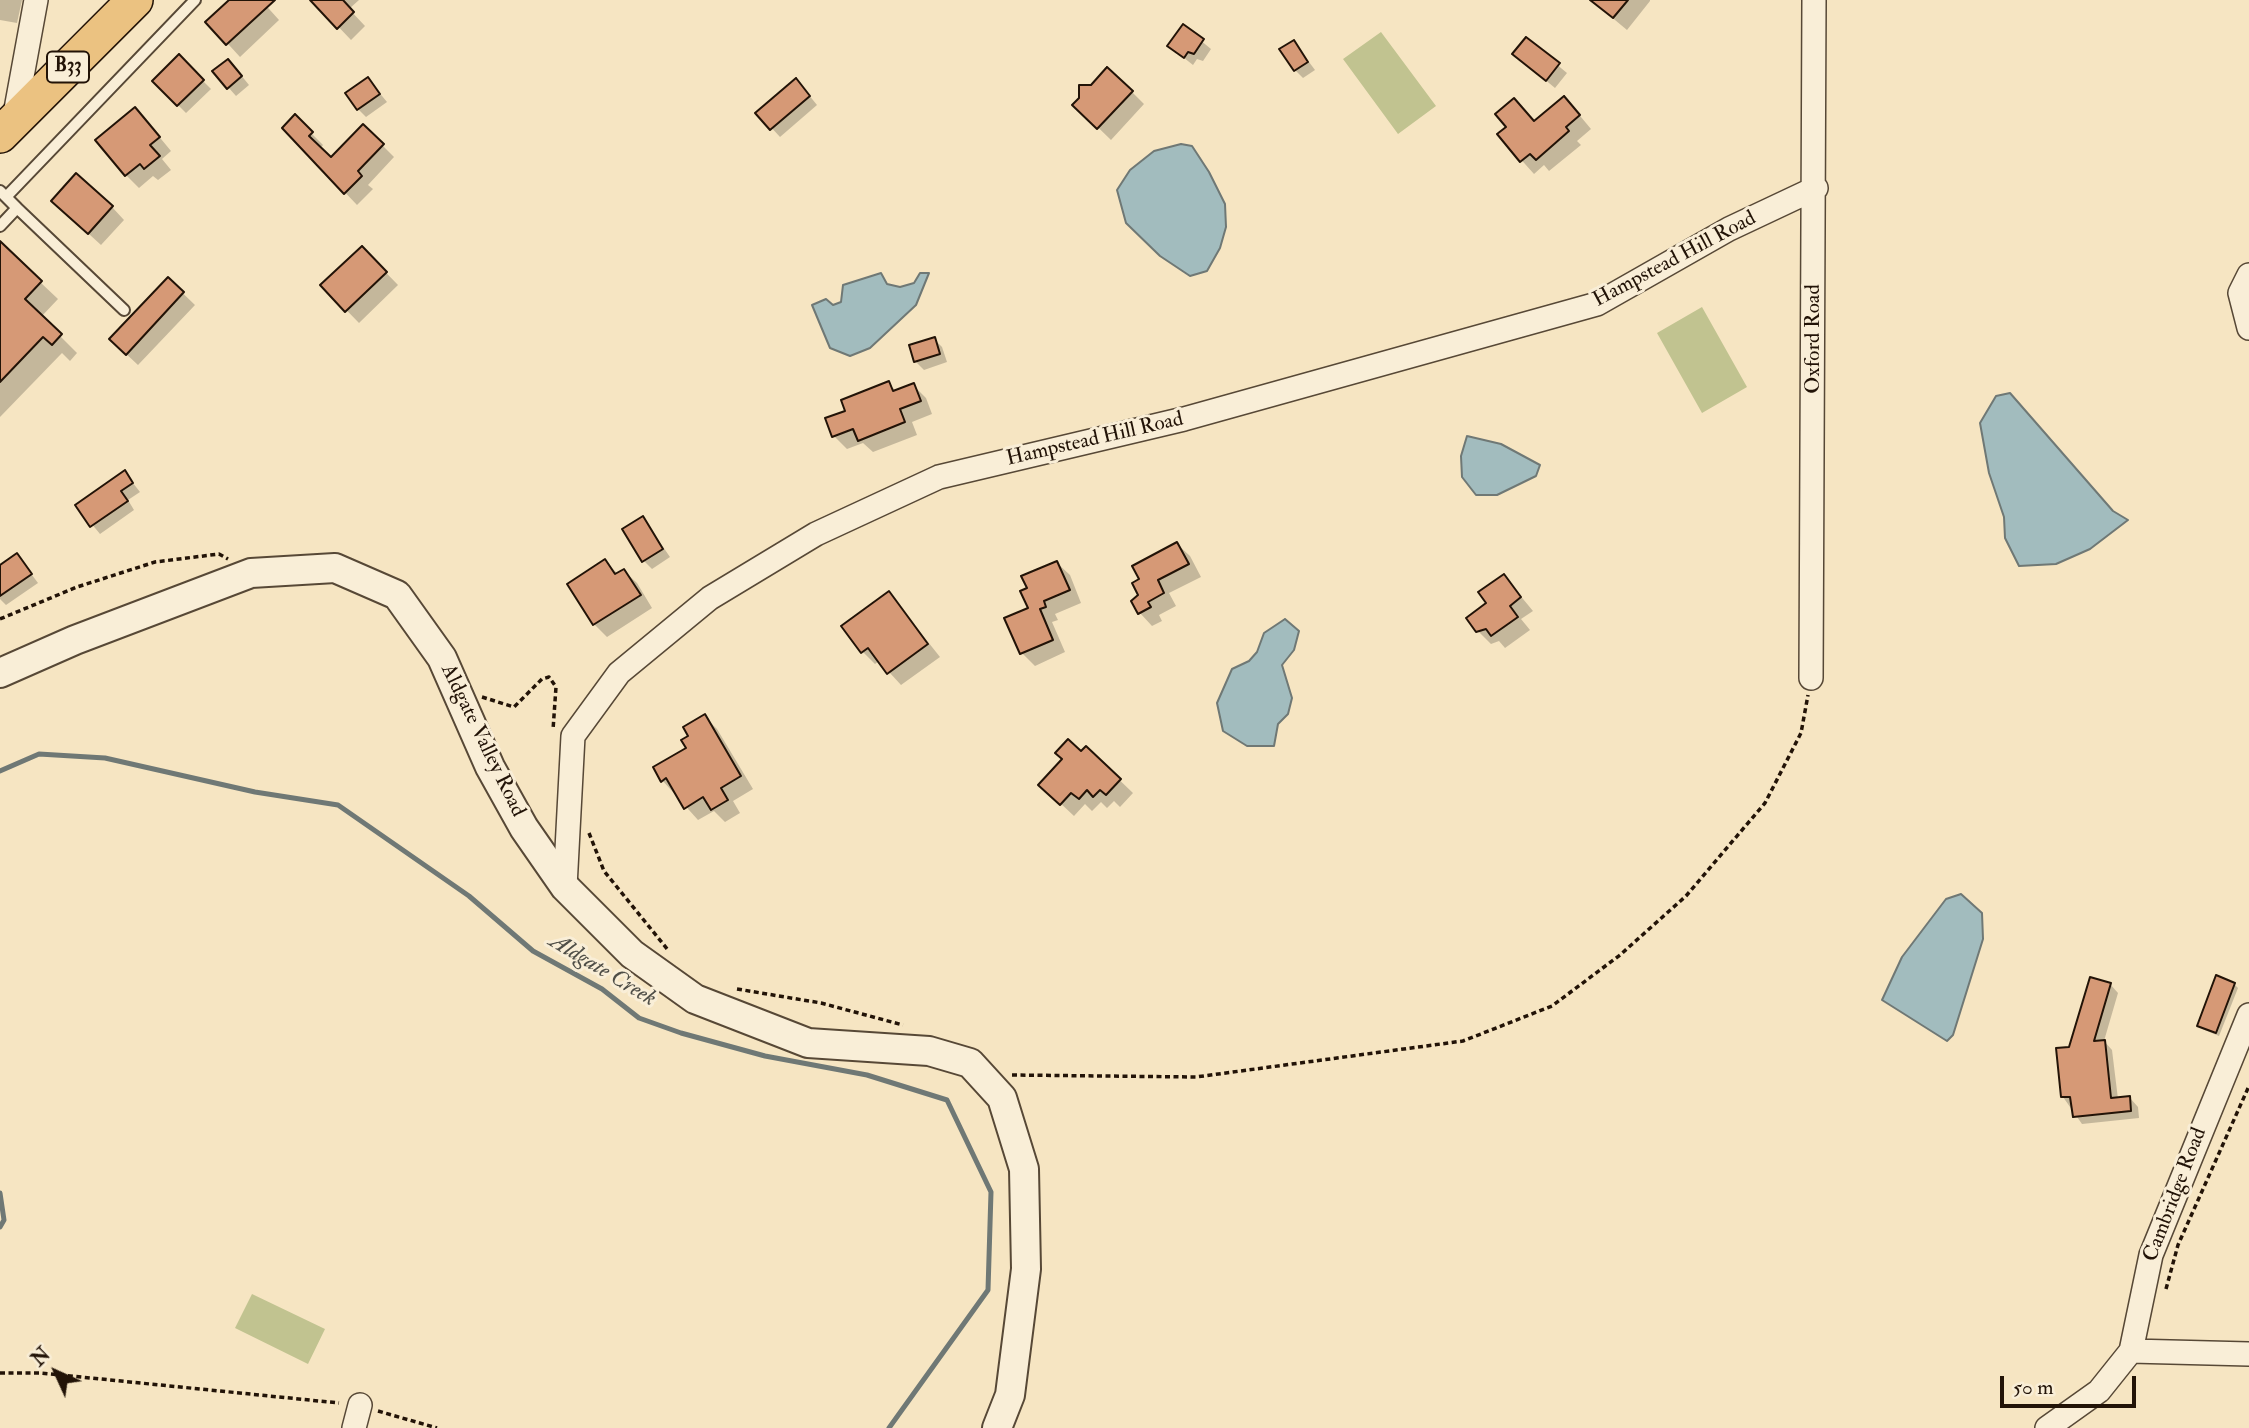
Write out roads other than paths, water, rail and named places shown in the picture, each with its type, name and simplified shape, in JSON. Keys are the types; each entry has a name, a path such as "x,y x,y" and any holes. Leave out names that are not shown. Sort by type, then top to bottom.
{"main road":[{"name":"B33","path":"7,127 135,0"}],"street":[{"path":"7,127 36,0"},
{"name":"Oxford Road","path":"1811,678 1814,0"},
{"name":"Hampstead Hill Road","path":"565,887 573,736 619,673 710,598 816,534 939,477 1184,419 1597,304 1729,229 1815,188"},
{"path":"2249,275 2240,293 2249,328"},
{"name":"Aldgate Valley Road","path":"0,673 75,640 251,573 335,568 397,595 442,658 490,767 524,828 565,887 632,954 695,999 808,1043 929,1051 970,1062 1002,1098 1024,1169 1026,1269 1010,1395 997,1428"},
{"name":"Cambridge Road","path":"2047,1428 2099,1391 2131,1351 2151,1255 2249,1015"},
{"path":"2131,1351 2249,1354"},
{"path":"354,1428 360,1405"}],"lane":[{"path":"124,310 3,194 195,0"},
{"path":"0,226 16,208"}],"water":[{"path":"1181,144 1192,146 1225,204 1226,227 1220,248 1207,271 1190,276 1160,256 1126,223 1117,190 1130,170 1154,151"},
{"path":"881,273 887,284 900,287 914,283 920,273 929,273 916,305 870,348 850,356 830,348 812,305 826,299 833,305 841,302 843,285"},
{"path":"2010,393 2113,511 2128,520 2090,549 2056,564 2019,566 2005,538 2004,517 1989,473 1980,423 1996,396"},
{"path":"1467,436 1501,444 1540,465 1536,476 1497,495 1476,495 1462,477 1461,456"},
{"path":"1285,619 1299,631 1294,650 1282,665 1292,698 1288,714 1278,724 1274,746 1247,746 1223,731 1217,703 1232,669 1249,661 1257,652 1264,633"},
{"path":"1961,894 1982,913 1983,939 1953,1035 1947,1041 1882,1000 1902,957 1946,899"}],"waterway":[{"name":"Aldgate Creek","path":"0,771 39,754 105,758 255,792 338,805 469,896 533,951 602,989 639,1018 681,1033 765,1056 867,1075 947,1100 991,1192 988,1290 889,1428"},
{"name":"Aldgate Creek","path":"0,1193 4,1220 0,1227"}]}
